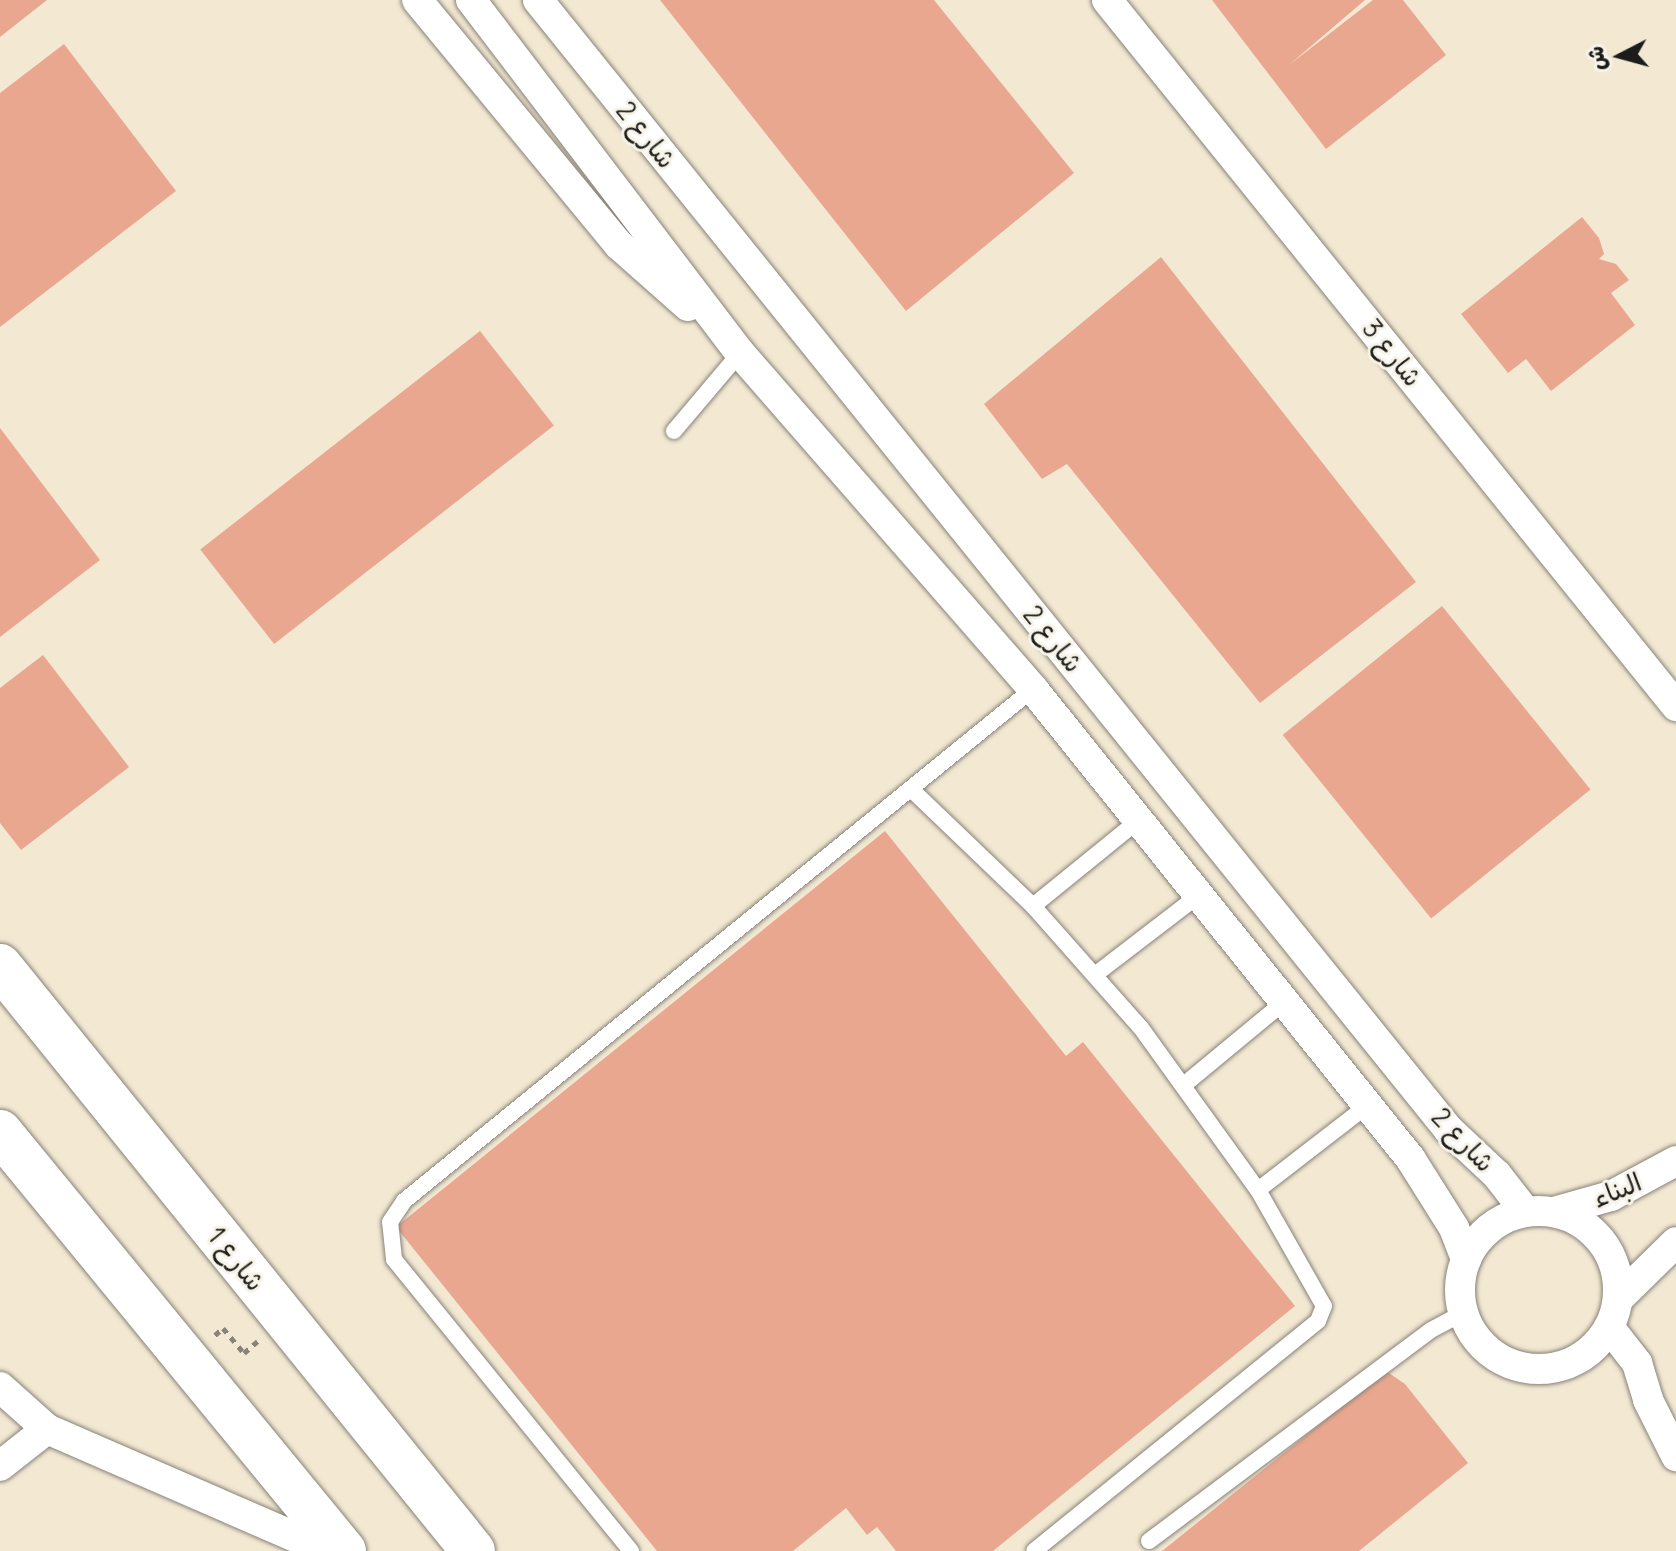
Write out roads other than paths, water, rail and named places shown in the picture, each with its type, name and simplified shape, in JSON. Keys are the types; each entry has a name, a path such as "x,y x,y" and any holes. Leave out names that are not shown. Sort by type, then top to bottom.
{"street":[{"name":"شارع 2","path":"417,0 619,245 740,353"},
{"name":"شارع 2","path":"471,0 740,353 1033,689 1410,1158 1454,1228 1466,1260"},
{"name":"شارع 2","path":"538,0 1448,1129 1540,1212"},
{"name":"شارع 2","path":"561,0 586,61"},
{"name":"شارع 3","path":"1107,0 1676,706"},
{"name":"شارع 1","path":"0,966 473,1551"},
{"path":"0,1132 344,1551"},
{"name":"البناء","path":"1540,1212 1611,1196 1676,1161"},
{"path":"1676,1242 1613,1313 1593,1348 1571,1363 1545,1369 1518,1367 1494,1355 1475,1337 1463,1313 1460,1286 1466,1260 1490,1229 1540,1212 1596,1234 1617,1275 1613,1313 1637,1363 1648,1400 1676,1456"},
{"path":"0,1387 47,1429 328,1551"},
{"path":"0,1466 47,1429"}],"lane":[{"path":"674,431 740,353"},
{"path":"631,1551 394,1259 390,1222 416,1191 1033,689"},
{"path":"911,789 1033,906 1096,974 1185,1084 1258,1190 1322,1298 1318,1321 1034,1551"},
{"path":"1033,906 1139,820"},
{"path":"1096,974 1199,895"},
{"path":"1185,1084 1284,1002"},
{"path":"1258,1190 1368,1105"},
{"path":"1149,1541 1431,1330 1463,1313"}]}
